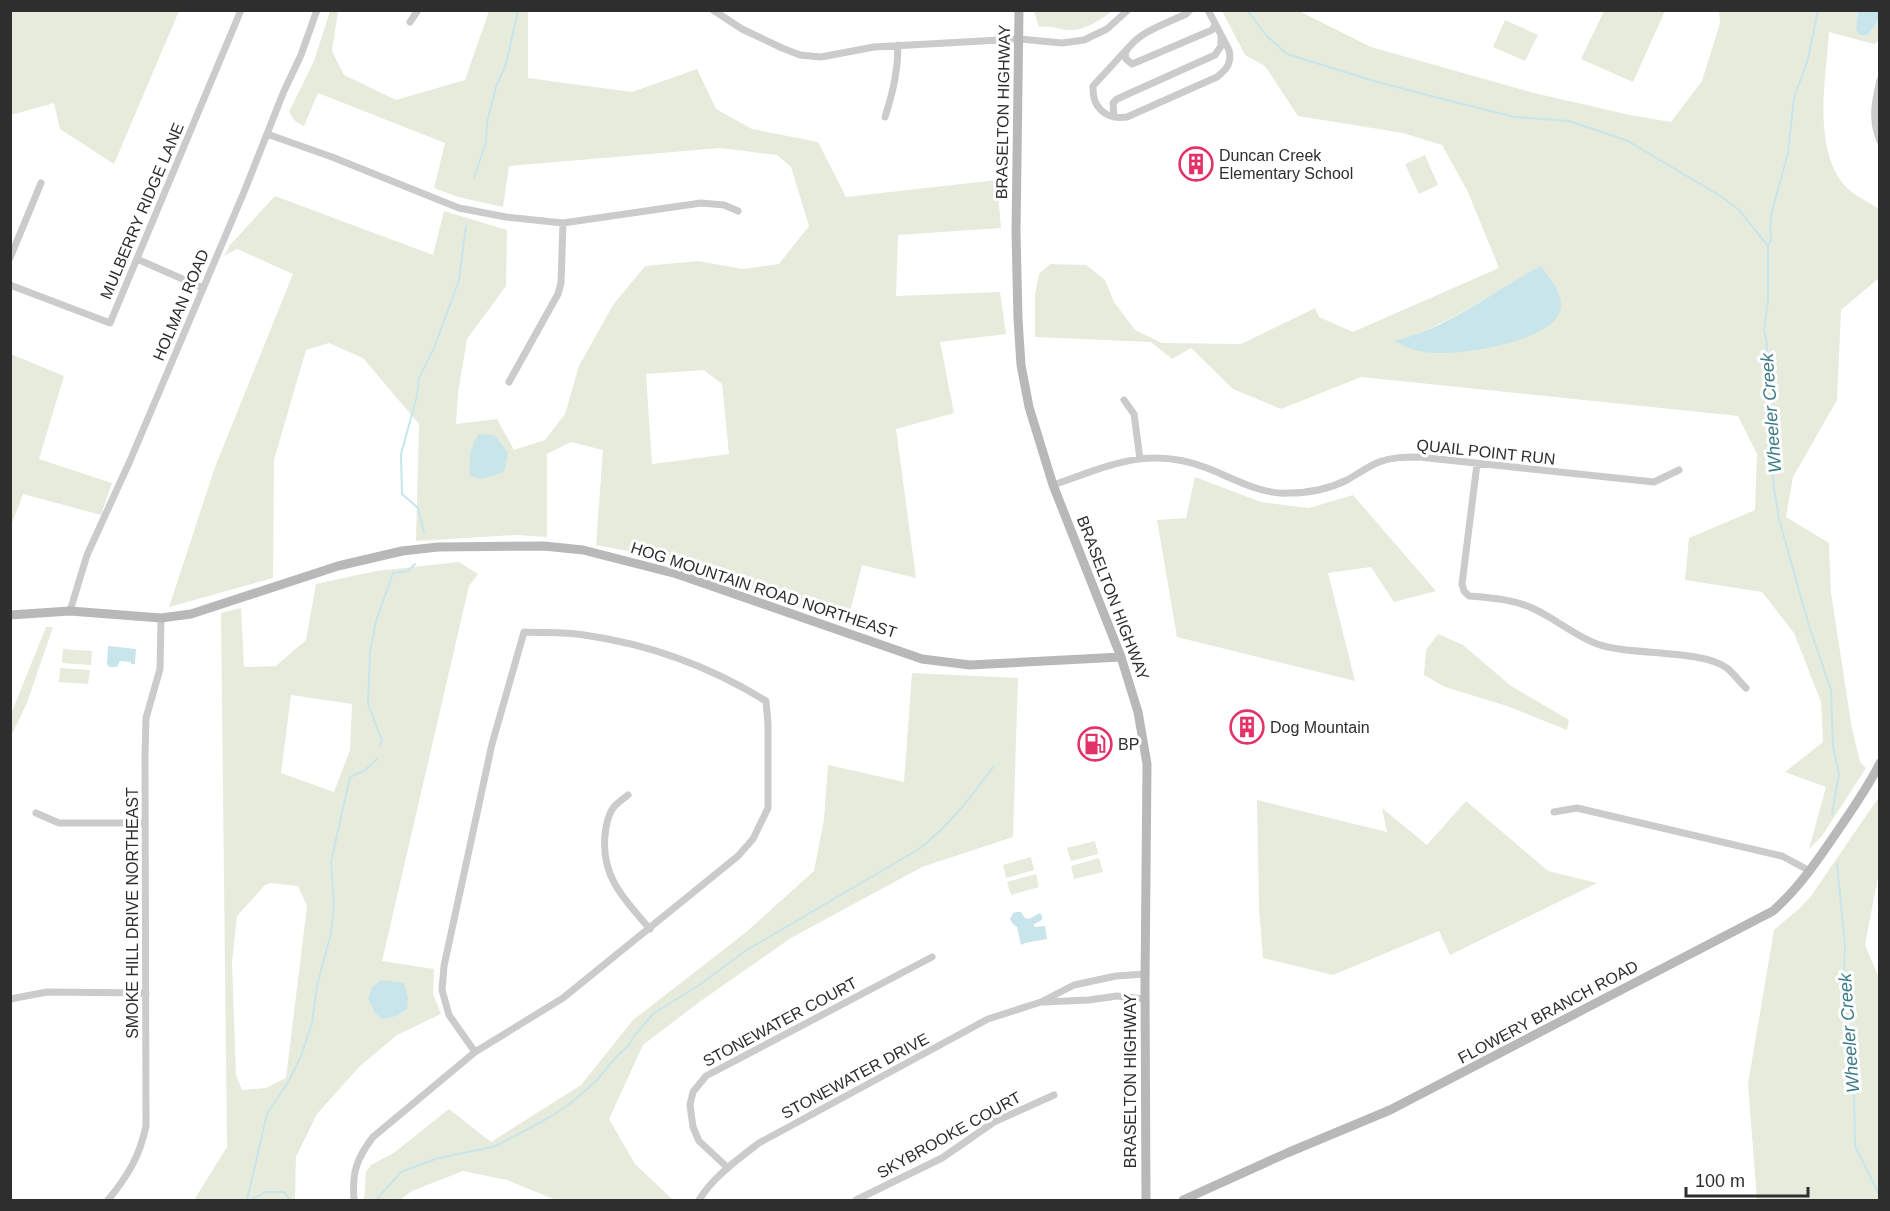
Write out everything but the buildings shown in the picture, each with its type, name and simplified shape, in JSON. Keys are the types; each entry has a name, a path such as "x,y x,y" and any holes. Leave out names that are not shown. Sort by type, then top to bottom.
{"street":[{"name":"MULBERRY RIDGE LANE","path":"10,285 110,323 241,10"},
{"name":"HOLMAN ROAD","path":"70,611 87,555 129,463 301,55 316,10"},
{"path":"410,22 418,10"},
{"path":"713,10 741,29 800,55 821,57 898,45 1020,39 1062,43 1084,40 1107,29 1128,10"},
{"name":"BRASELTON HIGHWAY","path":"1019,10 1016,211 1018,319 1029,407 1053,485 1121,657 1138,712 1147,764 1146,1200"},
{"path":"1190,10 1141,36 1093,86 1095,103 1100,111 1107,116 1127,117 1217,77 1229,64 1230,57 1225,41 1208,10"},
{"path":"1127,49 1126,59 1132,64 1212,30 1215,25"},
{"path":"1114,117 1113,103 1117,99 1215,55 1221,46 1221,34"},
{"path":"885,117 894,91 898,69 898,45"},
{"path":"1880,80 1875,103 1874,127 1880,141"},
{"path":"267,134 459,208 506,218 563,223 701,203 724,205 738,211"},
{"path":"10,258 41,183"},
{"path":"509,382 558,294 561,283 563,223"},
{"path":"136,259 203,288"},
{"path":"1124,400 1134,414 1140,459"},
{"name":"QUAIL POINT RUN","path":"1053,485 1104,467 1160,457 1179,459 1262,490 1286,494 1331,487 1379,462 1398,457 1419,457 1654,482 1679,470"},
{"path":"1477,464 1462,584 1469,596 1514,601 1534,609 1571,632 1598,644 1627,650 1706,659 1726,668 1746,688"},
{"name":"HOG MOUNTAIN ROAD NORTHEAST","path":"10,615 70,611 161,618 191,614 298,578 402,551 438,547 544,546 583,550 657,569 922,659 970,665 1121,657"},
{"name":"SMOKE HILL DRIVE NORTHEAST","path":"108,1200 131,1169 142,1144 146,1126 146,718 160,669 161,618"},
{"path":"354,1200 353,1181 356,1167 360,1154 373,1137 475,1052 563,998 738,856 753,839 768,808 766,700 723,676 681,659 620,641 582,635 524,632 492,744 444,966 442,990 449,1016 475,1052"},
{"name":"FLOWERY BRANCH ROAD","path":"1183,1200 1390,1110 1773,911 1789,897 1810,871 1876,781 1880,763"},
{"path":"627,795 612,809 606,827 604,849 609,873 620,894 650,929"},
{"path":"1554,812 1577,808 1782,856 1810,871"},
{"path":"36,813 59,823 145,823"},
{"name":"STONEWATER COURT","path":"728,1168 699,1141 693,1127 690,1105 693,1092 706,1076 932,957"},
{"name":"STONEWATER DRIVE","path":"699,1200 705,1190 728,1168 759,1143 988,1019 1041,1002 1074,985 1116,976 1145,974"},
{"path":"10,999 47,992 146,993"},
{"name":"STONEWATER DRIVE","path":"1041,1002 1117,996 1145,999"},
{"name":"SKYBROOKE COURT","path":"856,1200 942,1158 994,1122 1054,1095"}],"shaded area":[{"path":"1034,10 1112,11 1089,26 1069,30 1039,27"},
{"path":"10,11 179,11 114,164 60,129 54,103 11,115"},
{"path":"330,11 338,11 332,51 344,75 396,100 465,80 489,11 528,11 528,78 632,92 697,69 716,109 752,129 818,142 846,197 997,180 1001,228 898,235 896,296 1000,292 1006,334 940,342 954,413 896,429 916,578 862,565 847,624 654,556 596,545 603,450 571,442 547,454 547,537 516,535 416,541 419,424 363,358 329,343 306,350 274,460 273,578 169,607 215,467 293,274 237,249 224,256 230,245 275,196 433,255 444,211 507,230 506,286 467,339 458,393 456,424 497,419 514,450 545,440 565,414 579,366 613,305 645,266 698,261 743,269 779,264 809,226 791,167 777,155 720,148 509,166 503,207 458,197 434,188 445,143 318,93 304,126 295,121 289,112 314,61","holes":["704,370 722,384 729,454 652,464 646,374"]},
{"path":"1222,11 1299,11 1371,47 1534,93 1671,122 1702,81 1720,23 1719,11 1858,11 1857,19 1868,35 1879,20 1879,41 1874,44 1829,32 1823,112 1828,152 1835,170 1848,189 1879,209 1879,278 1841,310 1837,400 1793,477 1786,517 1829,543 1831,593 1852,729 1860,762 1866,768 1822,836 1809,849 1826,787 1785,772 1823,742 1821,702 1794,633 1762,592 1685,580 1689,538 1755,510 1757,454 1738,416 1361,377 1281,409 1233,389 1191,348 1172,359 1151,342 1035,337 1035,294 1039,274 1050,264 1086,265 1105,280 1114,302 1135,330 1162,343 1241,344 1315,308 1319,317 1353,332 1499,268 1468,192 1442,145 1403,133 1298,116 1265,66 1245,55","holes":["1541,267 1557,291 1555,319 1395,341 1413,337 1455,316"]},
{"path":"1604,11 1665,11 1633,82 1581,59"},
{"path":"1505,20 1538,35 1525,61 1493,47"},
{"path":"1425,155 1438,185 1419,194 1405,164"},
{"path":"11,354 64,376 39,459 112,483 101,515 23,494 11,526"},
{"path":"1195,477 1261,502 1309,508 1353,495 1436,591 1394,602 1371,567 1328,573 1355,681 1177,637 1157,520 1186,518"},
{"path":"459,562 478,574 469,586 382,961 434,969 433,994 441,1014 397,1035 359,1067 317,1114 296,1157 295,1200 194,1200 227,1147 221,613 241,608 244,667 276,666 306,640 316,584 376,571","holes":["291,695 352,704 350,750 334,792 281,773","270,883 298,886 307,906 286,1078 266,1088 242,1090 236,1075 232,962 237,916 265,885"]},
{"path":"46,627 53,627 27,703 11,736 11,714"},
{"path":"1438,634 1463,645 1511,686 1569,720 1567,730 1507,706 1445,687 1424,675 1426,650"},
{"path":"63,649 92,651 91,665 62,663"},
{"path":"60,668 90,670 88,684 59,682"},
{"path":"912,673 1018,678 1013,837 922,867 791,938 698,1003 643,1045 609,1119 635,1164 673,1200 556,1200 507,1180 463,1171 412,1191 400,1200 364,1200 366,1172 371,1165 395,1152 449,1109 491,1142 581,1085 633,1020 745,933 814,871 824,819 828,765 904,782"},
{"path":"1879,797 1879,872 1865,945 1879,978 1879,1200 1757,1200 1748,1084 1774,930 1811,896"},
{"path":"1257,800 1387,832 1382,808 1427,845 1466,801 1548,871 1597,883 1450,955 1439,931 1333,975 1263,958 1259,908"},
{"path":"1095,841 1098,854 1071,861 1067,848"},
{"path":"1031,857 1034,870 1006,878 1003,865"},
{"path":"1099,858 1103,872 1074,879 1071,866"},
{"path":"1036,874 1039,887 1011,895 1007,882"}],"water":[{"path":"1858,11 1879,11 1879,20 1868,35 1860,35 1856,29"},
{"path":"1541,266 1555,285 1561,301 1556,319 1544,329 1508,343 1451,353 1421,351 1394,341 1433,328 1451,319"},
{"path":"479,434 494,435 508,452 504,472 481,479 470,476 470,454"},
{"path":"108,646 136,649 135,664 120,661 117,667 109,667 107,664"},
{"path":"1021,912 1025,918 1029,919 1040,913 1042,920 1034,924 1034,927 1045,926 1047,939 1021,945 1017,927 1010,919 1013,913"},
{"path":"381,980 404,983 408,997 407,1009 396,1016 383,1019 375,1013 368,999 372,987"}],"waterway":[{"path":"474,178 486,142 487,123 496,87 506,64 518,10"},
{"path":"1247,10 1266,35 1287,54 1435,97 1514,117 1569,121 1628,141 1722,197 1739,210 1768,246"},
{"name":"Wheeler Creek","path":"1818,10 1808,59 1794,98 1788,153 1772,211 1771,240 1768,246 1768,300 1764,330 1767,343 1765,381 1774,488 1779,519 1809,626 1831,690 1833,746 1839,774 1832,814"},
{"path":"424,533 418,508 402,494 401,454 417,396 419,378 434,348 459,280 466,226"},
{"path":"380,746 382,741 368,704 370,652 376,621 393,573 408,571 415,564"},
{"path":"247,1200 267,1114 289,1081 301,1056 312,1023 317,986 331,933 334,904 331,862 350,777 364,771 378,758"},
{"path":"376,1200 401,1172 435,1159 496,1146 571,1103 596,1081 654,1013 698,986 745,951 919,849 950,821 994,766"},
{"name":"Wheeler Creek","path":"1837,864 1845,945 1843,996 1854,1081 1855,1146 1880,1196"},
{"path":"251,1200 265,1192 284,1192 290,1200"}],"place":[{"name":"Duncan Creek Elementary School","path":"1196,164"},
{"name":"Dog Mountain","path":"1247,727"},
{"name":"BP","path":"1095,744"}]}
